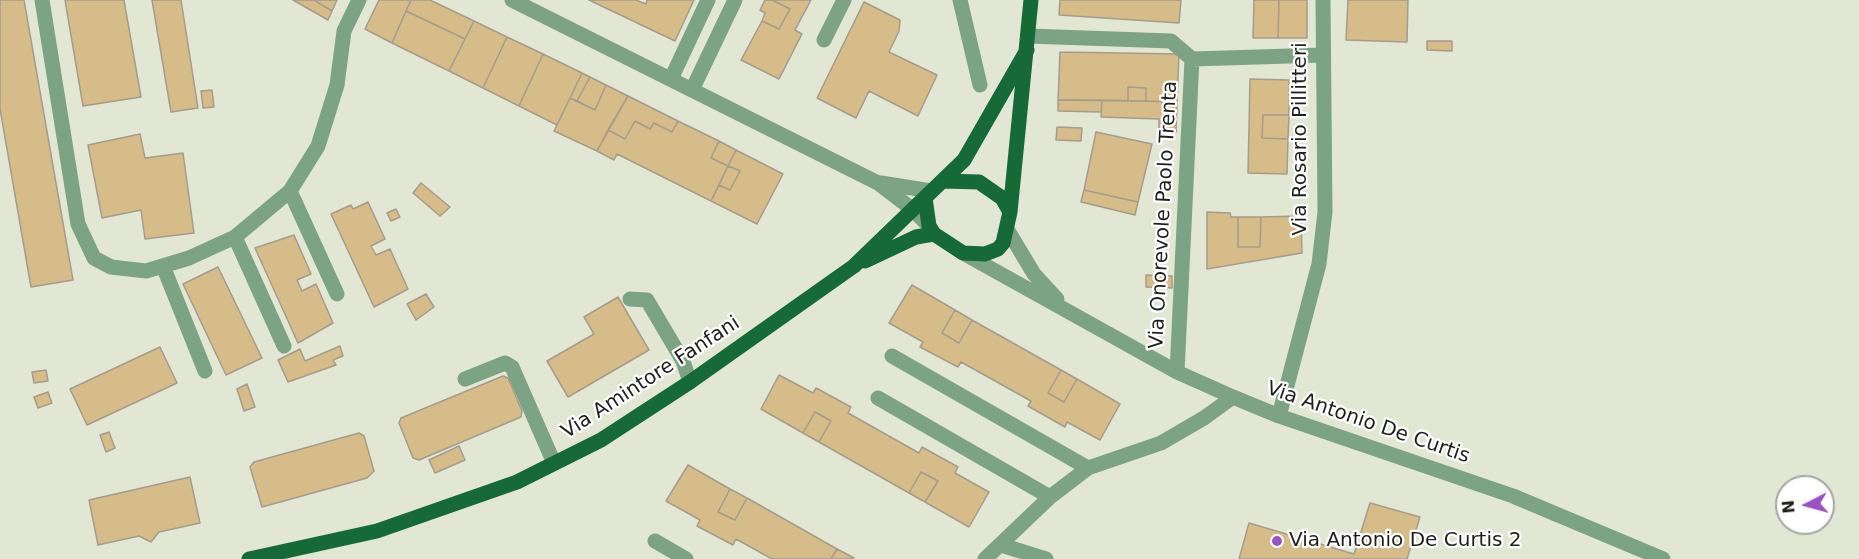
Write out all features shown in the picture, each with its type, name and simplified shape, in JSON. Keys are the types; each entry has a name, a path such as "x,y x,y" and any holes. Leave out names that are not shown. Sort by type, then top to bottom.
{"main road":[{"path":"931,230 963,253 985,254 998,249 1007,229 1031,0"},
{"path":"854,266 964,160 1027,43"},
{"path":"933,190 979,182 1002,198 1010,212"},
{"path":"931,230 933,190"},
{"path":"854,266 931,230"},
{"name":"Via Amintore Fanfani","path":"249,559 377,531 518,482 601,440 690,382 854,266"}],"street":[{"path":"42,0 78,224 94,258 111,267 146,271 189,258 235,237 290,191 318,146 337,85 344,31 359,0"},
{"path":"512,0 693,88 878,183 912,209 931,230"},
{"path":"671,79 708,0"},
{"path":"693,88 735,0"},
{"path":"824,40 844,0"},
{"path":"960,0 980,85"},
{"name":"Via Rosario Pillitteri","path":"1278,416 1319,264 1325,212 1323,0"},
{"name":"Via Onorevole Paolo Trenta","path":"1027,43 1171,41 1192,59 1322,56"},
{"name":"Via Onorevole Paolo Trenta","path":"1178,372 1192,59"},
{"path":"878,183 933,190"},
{"path":"290,191 337,294"},
{"path":"1007,229 1034,274 1068,310"},
{"path":"235,237 284,346"},
{"name":"Via Antonio De Curtis","path":"963,253 1178,372 1233,397 1278,416 1513,496 1664,559"},
{"path":"163,266 206,371"},
{"path":"630,299 647,300 684,361 690,382"},
{"path":"892,356 1088,468"},
{"path":"465,379 504,363 512,367 554,464"},
{"path":"985,559 1050,497 1088,468 1161,443 1204,418 1233,397"},
{"path":"878,398 1050,497"},
{"path":"655,541 686,559"},
{"path":"1001,545 1046,559"}],"building":[{"path":"0,0 24,0 73,280 31,287 0,109"},
{"path":"65,0 124,0 141,97 83,106"},
{"path":"152,0 181,0 198,108 171,112"},
{"path":"293,0 314,0 332,11 328,20"},
{"path":"314,0 337,0 332,11"},
{"path":"379,0 411,0 392,43 365,29"},
{"path":"411,0 430,0 474,21 465,39 406,11"},
{"path":"589,0 636,0 646,4 647,0 694,0 675,41"},
{"path":"765,0 772,0 790,9 779,29 762,21 765,13 760,10"},
{"path":"772,0 811,0 795,30 802,34 779,79 741,60 762,21 779,29 790,9"},
{"path":"1060,0 1181,0 1179,23 1059,15"},
{"path":"1254,0 1279,0 1278,38 1253,38"},
{"path":"1279,0 1307,0 1307,38 1278,38"},
{"path":"1348,0 1408,0 1407,42 1346,40"},
{"path":"864,2 900,20 899,31 889,52 937,75 918,116 869,91 856,118 817,98"},
{"path":"406,11 465,39 449,71 392,43"},
{"path":"474,21 507,37 483,88 449,71"},
{"path":"507,37 543,54 519,106 483,88"},
{"path":"1427,41 1452,41 1452,51 1427,50"},
{"path":"1060,52 1179,54 1177,102 1146,101 1146,88 1128,87 1128,101 1058,100"},
{"path":"543,54 582,73 557,125 519,106"},
{"path":"582,73 590,77 577,101 570,98"},
{"path":"590,77 606,85 595,110 577,101"},
{"path":"1250,79 1289,80 1289,115 1263,115 1262,138 1288,139 1287,174 1248,173"},
{"path":"606,85 628,96 597,151 554,131 570,98 595,110"},
{"path":"1128,87 1146,88 1146,101 1128,101"},
{"path":"212,90 214,107 203,108 201,91"},
{"path":"628,96 678,121 672,132 654,123 650,129 635,121 625,139 608,130"},
{"path":"1058,100 1102,100 1101,112 1058,111"},
{"path":"1102,100 1177,102 1176,132 1159,131 1159,119 1101,117"},
{"path":"1263,115 1289,115 1288,139 1262,138"},
{"path":"635,121 650,129 654,123 672,132 678,121 719,141 711,158 728,166 711,201 617,154 614,160 597,151 608,130 625,139"},
{"path":"1057,127 1082,128 1081,141 1056,140"},
{"path":"1096,132 1152,144 1138,202 1084,190"},
{"path":"140,134 145,158 183,153 194,233 145,239 141,210 102,218 88,145"},
{"path":"719,141 736,150 728,166 711,158"},
{"path":"736,150 783,174 757,224 711,201 719,185 730,190 740,171 728,166"},
{"path":"728,166 740,171 730,190 719,185"},
{"path":"421,183 450,207 440,216 413,193"},
{"path":"1084,190 1138,202 1135,215 1081,202"},
{"path":"368,202 385,239 371,246 376,255 390,249 408,289 374,307 331,214 351,205 353,209"},
{"path":"396,209 400,217 391,221 387,213"},
{"path":"1207,212 1230,213 1231,217 1238,217 1238,247 1260,247 1261,217 1301,216 1302,253 1207,269"},
{"path":"1238,217 1261,217 1260,247 1238,247"},
{"path":"294,235 311,274 297,280 302,291 316,284 333,323 298,343 255,248"},
{"path":"218,267 262,358 226,375 183,284"},
{"path":"1146,275 1172,276 1172,288 1146,287"},
{"path":"912,285 955,310 942,333 959,343 972,320 1061,370 1048,393 1064,402 1077,379 1120,404 1100,440 1067,422 1065,427 1028,406 1031,401 961,362 958,367 920,347 923,342 889,323"},
{"path":"426,294 434,307 416,320 407,304"},
{"path":"618,297 649,350 568,397 547,361 594,334 584,317"},
{"path":"955,310 972,320 959,343 942,333"},
{"path":"340,346 343,356 333,360 336,365 288,382 278,360 300,349 305,361"},
{"path":"160,347 177,383 87,425 70,389"},
{"path":"46,370 48,381 34,383 32,372"},
{"path":"1061,370 1077,379 1064,402 1048,393"},
{"path":"779,375 813,393 816,388 851,407 848,413 919,453 922,447 958,467 955,473 989,492 969,527 925,502 938,481 921,472 909,493 819,442 831,421 815,412 803,433 761,409"},
{"path":"503,376 508,378 522,411 521,417 419,460 413,458 399,423 401,418"},
{"path":"247,384 255,407 244,411 237,389"},
{"path":"48,392 52,403 38,408 34,397"},
{"path":"815,412 831,421 819,442 803,433"},
{"path":"109,432 115,448 106,452 100,435"},
{"path":"359,433 364,436 374,471 367,478 262,507 250,467 254,462"},
{"path":"459,446 465,460 435,473 429,460"},
{"path":"688,465 730,489 718,512 735,520 747,498 837,549 831,559 772,559 736,539 733,545 697,526 700,520 666,501"},
{"path":"921,472 938,481 925,502 909,493"},
{"path":"190,477 200,523 159,532 151,542 139,536 98,545 89,500"},
{"path":"730,489 747,498 735,520 718,512"},
{"name":"Via Antonio De Curtis 2","path":"1370,503 1420,517 1407,559 1239,559 1249,523 1354,554"},
{"path":"837,549 854,558 831,559"}],"place":[{"name":"Via Antonio De Curtis 2","path":"1277,541"}]}
